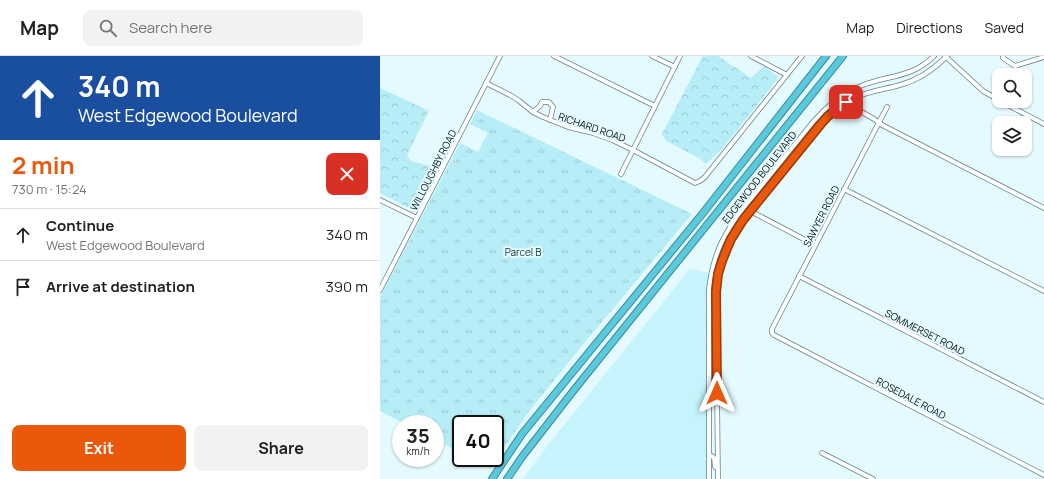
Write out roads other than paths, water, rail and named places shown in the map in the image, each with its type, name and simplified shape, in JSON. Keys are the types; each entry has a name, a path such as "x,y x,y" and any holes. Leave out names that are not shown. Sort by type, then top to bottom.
{"highway":[{"path":"492,479 522,434 703,213 826,56"},
{"path":"507,479 522,457 579,384 843,56"}],"street":[{"name":"WILLOUGHBY ROAD","path":"380,290 500,56"},
{"path":"554,56 655,106"},
{"path":"652,56 674,67"},
{"path":"621,174 680,56"},
{"path":"752,56 787,75 802,56"},
{"name":"EDGEWOOD BOULEVARD","path":"710,478 709,283 719,246 729,228 745,206 823,110 843,95 863,85 907,73 924,65 934,56"},
{"path":"718,479 716,292 718,274 722,261 737,229 815,131 828,116 846,102 877,90 901,85 918,78 936,66 946,56 982,91 992,97"},
{"path":"1003,56 1016,66 1044,57"},
{"path":"889,87 887,86 886,82 904,77 907,73"},
{"name":"RICHARD ROAD","path":"486,83 510,94 533,112 568,127 593,133 633,150 695,183 705,178 787,75"},
{"path":"533,112 542,102 549,102 553,107 550,120"},
{"path":"859,106 860,111 882,125 1044,208"},
{"name":"SAWYER ROAD","path":"772,333 772,329 887,107"},
{"path":"1013,108 1044,124"},
{"path":"844,189 1044,291"},
{"path":"380,200 417,218"},
{"path":"745,206 750,211 815,245"},
{"name":"SOMMERSET ROAD","path":"799,276 1044,402"},
{"path":"709,283 712,283 714,288 713,307 716,312"},
{"path":"708,314 711,318 711,338 712,340 716,341"},
{"name":"ROSEDALE ROAD","path":"772,333 1044,475"},
{"path":"709,363 714,367 714,388 717,393"},
{"path":"822,453 873,479"},
{"path":"710,455 714,458 715,474 718,479"}],"park label":[{"name":"Parcel B","path":"523,252"}]}
